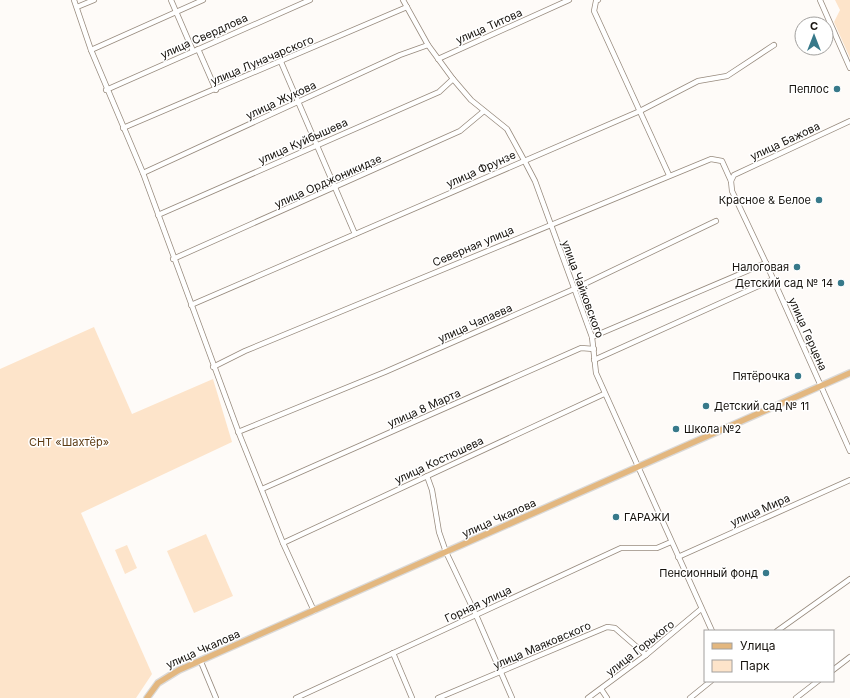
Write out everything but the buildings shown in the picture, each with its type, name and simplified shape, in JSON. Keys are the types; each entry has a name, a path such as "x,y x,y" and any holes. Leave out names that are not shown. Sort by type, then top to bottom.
{"main road":[{"name":"улица Чкалова","path":"147,698 158,683 166,676 201,662 850,373"}],"street":[{"path":"74,0 106,90 143,173 173,259 238,432 283,543 314,611"},
{"path":"77,8 94,0"},
{"path":"171,0 216,90"},
{"path":"91,50 203,0"},
{"name":"улица Свердлова","path":"106,90 310,0"},
{"name":"улица Чайковского","path":"403,0 428,45 453,79 471,100 507,130 535,181 592,337 596,373 604,394 712,630"},
{"name":"улица Титова","path":"438,59 569,0"},
{"path":"598,0 596,1 594,11 669,175"},
{"path":"820,0 850,68"},
{"name":"улица Луначарского","path":"123,128 216,90 407,7"},
{"name":"улица Жукова","path":"143,173 400,56 428,45"},
{"name":"улица Фрунзе","path":"191,306 524,160 640,111 698,81 727,76 774,45"},
{"path":"281,62 355,234"},
{"name":"улица Куйбышева","path":"158,215 439,92 453,79"},
{"name":"улица Орджоникидзе","path":"173,259 460,131 484,111"},
{"name":"улица Бажова","path":"731,181 734,175 850,121"},
{"name":"Северная улица","path":"213,368 245,351 550,224 711,159 722,161 731,181"},
{"name":"улица Герцена","path":"731,181 732,191 774,279 850,451"},
{"name":"улица Чапаева","path":"238,432 385,372 574,289 716,221"},
{"path":"592,337 766,263"},
{"path":"594,360 774,279"},
{"name":"улица 8 Марта","path":"262,490 581,348 594,350"},
{"name":"улица Костюшева","path":"283,543 604,394"},
{"path":"427,476 432,490 439,532 446,552 476,615 512,698"},
{"name":"улица Мира","path":"678,557 850,480"},
{"name":"Горная улица","path":"296,698 621,548 657,548 671,542"},
{"path":"779,630 850,578"},
{"name":"улица Горького","path":"588,698 646,655 701,609"},
{"name":"улица Маяковского","path":"438,698 607,627 615,628 646,655"},
{"path":"393,653 412,698"},
{"path":"834,669 850,657"},
{"path":"201,662 216,698"},
{"path":"690,698 710,682"},
{"path":"799,697 816,682"},
{"path":"601,689 607,698"}],"green space":[{"path":"835,0 850,0 850,58 834,22 840,10"},
{"name":"СНТ «Шахтёр»","path":"94,327 132,414 213,379 232,442 81,513 152,674 136,698 0,698 0,369"},
{"path":"206,534 233,596 194,613 167,551"},
{"path":"127,545 137,568 125,574 115,550"}],"place":[{"name":"Пеплос","path":"837,89"},
{"name":"Красное & Белое","path":"819,200"},
{"name":"Налоговая","path":"797,267"},
{"name":"Детский сад № 14","path":"841,283"},
{"name":"Пятёрочка","path":"798,376"},
{"name":"Детский сад № 11","path":"706,406"},
{"name":"Школа №2","path":"676,429"},
{"name":"ГАРАЖИ","path":"616,517"},
{"name":"Пенсионный фонд","path":"766,573"}]}
